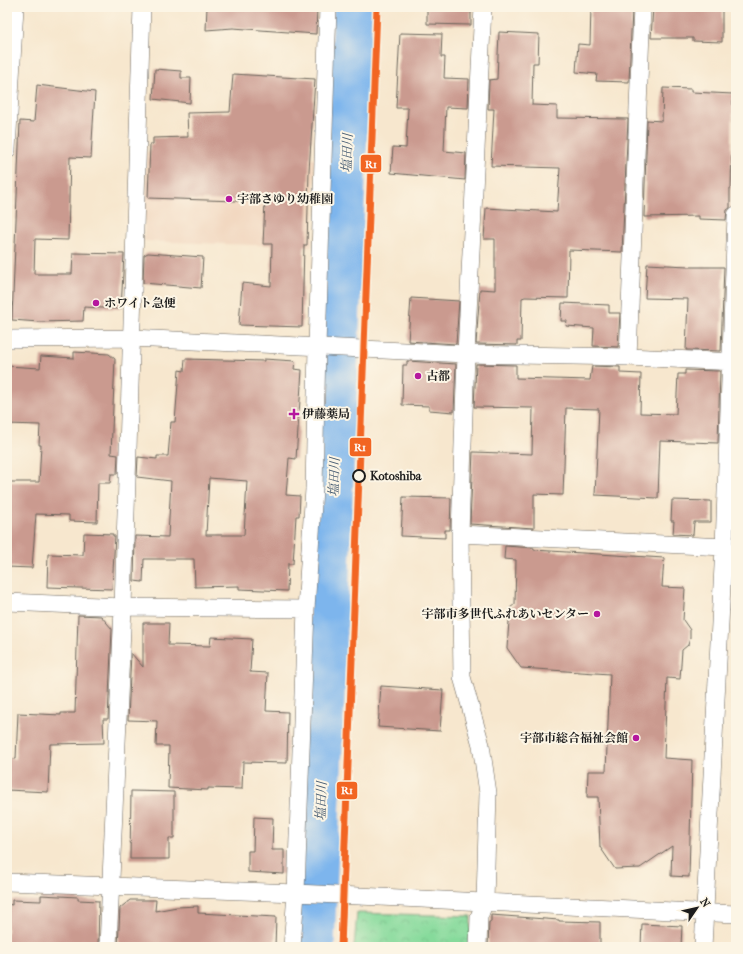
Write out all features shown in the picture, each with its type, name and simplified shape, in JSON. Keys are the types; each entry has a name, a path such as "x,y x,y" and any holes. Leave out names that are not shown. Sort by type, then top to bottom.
{"street":[{"path":"7,150 15,7"},
{"path":"108,947 123,607 142,7"},
{"path":"292,947 302,893 306,609 314,489 320,346 328,7"},
{"path":"478,947 479,917 485,901 488,793 481,745 462,677 460,534 466,354 483,7"},
{"path":"628,357 642,7"},
{"path":"703,947 733,362 736,215"},
{"path":"7,339 132,338 466,354 628,357 733,362"},
{"path":"460,534 724,547"},
{"path":"7,602 123,607 306,609"},
{"path":"7,882 485,901 736,914"}],"shaded area":[{"name":"宇部さゆり幼稚園","path":"146,152 315,158 312,247 144,241"}],"green space":[{"path":"357,913 471,916 470,947 354,947"}],"building":[{"path":"207,7 317,7 316,34 233,28 206,30"},
{"path":"427,7 471,7 471,25 427,24"},
{"path":"591,7 632,9 629,82 596,81 597,74 576,72 578,44 590,45"},
{"path":"653,7 722,7 722,42 693,41 693,38 651,38"},
{"path":"499,32 539,34 538,63 533,63 532,105 557,106 557,118 628,119 622,252 569,250 568,298 522,298 521,341 517,341 517,345 476,344 480,289 495,290 495,239 484,239 486,208 557,212 560,168 491,166 494,109 488,109 489,80 497,79"},
{"path":"400,33 442,34 441,57 445,57 444,78 469,79 468,108 446,107 444,151 466,153 465,180 391,173 393,147 406,148 408,108 396,108"},
{"path":"155,69 181,71 181,78 191,78 190,103 153,99"},
{"path":"233,74 315,79 309,171 307,245 304,245 302,327 239,325 242,283 271,286 272,244 263,244 265,202 148,198 150,144 153,144 153,138 188,137 187,113 230,112"},
{"path":"37,85 95,92 91,158 70,157 68,240 35,239 34,274 72,274 73,253 124,254 121,309 84,307 83,321 39,322 12,320 20,121 34,122"},
{"path":"663,88 691,89 691,92 733,94 730,208 727,210 726,220 699,219 699,216 644,217 647,120 662,121"},
{"path":"148,253 203,257 201,288 143,283 144,255"},
{"path":"647,264 688,267 724,267 721,351 686,350 688,299 645,298"},
{"path":"411,298 459,301 456,344 408,341"},
{"path":"562,303 609,305 609,313 620,313 618,347 593,346 594,328 566,326 567,321 561,321"},
{"path":"74,352 109,354 115,359 111,454 118,455 117,474 111,474 110,483 98,483 97,522 69,521 69,515 36,514 32,568 7,567 9,514 7,514 7,482 39,482 41,445 39,445 40,425 7,424 7,366 40,368 41,356 74,358"},
{"path":"185,359 264,361 264,359 295,361 294,369 302,370 296,459 289,458 286,495 300,496 299,516 296,516 293,564 288,564 287,591 239,589 239,586 195,587 194,559 144,559 143,582 134,581 135,536 168,537 171,481 137,477 138,457 157,459 157,456 168,456 171,422 175,422 179,370 184,371","holes":["209,478 247,481 244,535 206,535"]},
{"path":"407,361 456,364 454,412 429,410 429,406 402,405 403,365 407,365"},
{"path":"476,364 516,365 516,378 590,380 592,366 620,367 620,373 641,374 640,413 676,414 678,374 685,374 685,370 720,371 718,443 660,441 658,498 595,495 599,409 566,408 563,495 534,494 534,528 470,524 473,452 532,454 533,408 474,407"},
{"path":"403,497 451,498 450,530 445,530 445,538 401,536"},
{"path":"672,500 711,501 711,522 694,522 693,535 673,534 674,521 671,521"},
{"path":"84,533 113,534 113,536 115,536 112,589 47,587 48,554 83,555"},
{"path":"505,546 534,548 534,550 664,558 662,587 685,588 683,620 690,630 690,638 688,645 682,650 680,679 667,678 664,758 692,760 689,877 671,876 672,846 640,868 615,869 600,847 598,797 587,797 588,771 606,771 610,674 521,668 507,648 510,608 515,604 516,560 504,559"},
{"path":"78,615 101,616 112,629 108,719 103,719 104,743 50,744 48,792 7,790 7,758 16,759 18,713 61,715 61,713 75,713"},
{"path":"143,623 169,623 168,645 210,646 211,637 252,639 250,672 268,673 266,711 288,712 287,763 243,762 242,789 208,788 208,790 168,788 169,746 156,746 157,721 128,720 131,653 143,667"},
{"path":"381,686 443,690 440,731 378,727"},
{"path":"131,791 174,792 174,838 169,838 169,859 130,859"},
{"path":"254,817 273,818 272,850 284,850 284,874 248,872 248,851 253,851"},
{"path":"41,895 78,897 78,900 99,901 98,947 28,945 28,947 7,947 7,904 12,905 12,900 41,901"},
{"path":"130,900 156,900 155,911 177,907 198,906 198,913 276,917 275,947 118,947 120,908"},
{"path":"491,915 559,921 600,922 600,947 488,947 489,922 491,922"},
{"path":"642,924 682,926 681,947 641,946"}],"waterway":[{"name":"塩田川","path":"315,947 353,7"}],"transit line":[{"name":"R1","path":"341,947 377,7"}],"place":[{"name":"宇部さゆり幼稚園","path":"229,199"},
{"name":"ホワイト急便","path":"96,303"},
{"name":"古都","path":"418,376"},
{"name":"伊藤薬局","path":"294,414"},
{"name":"Kotoshiba","path":"359,476"},
{"name":"宇部市多世代ふれあいセンター","path":"597,614"},
{"name":"宇部市総合福祉会館","path":"636,738"}]}
